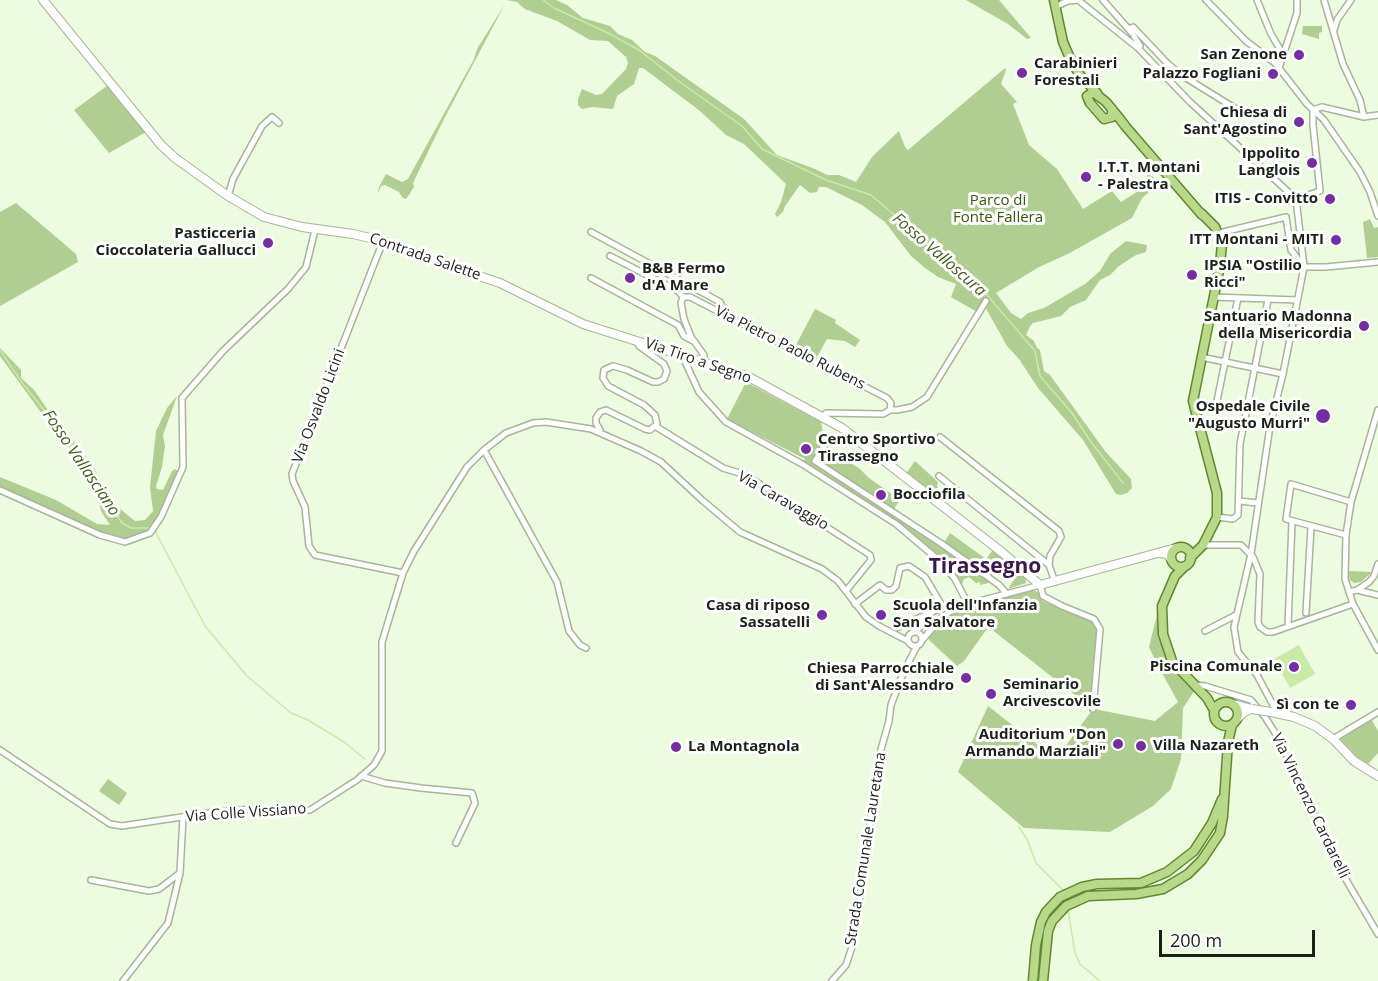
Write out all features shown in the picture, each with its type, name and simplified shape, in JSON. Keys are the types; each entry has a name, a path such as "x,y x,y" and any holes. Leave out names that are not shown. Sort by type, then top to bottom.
{"main road":[{"name":"Contrada Salette","path":"43,0 160,145 228,195 264,217 315,230 353,234 383,241 425,258 500,283 583,324 636,340"},
{"path":"1056,2 1063,42 1090,103 1104,119 1125,127"},
{"path":"1079,74 1201,213 1213,232 1219,253 1216,281"},
{"path":"1087,96 1091,92 1097,93"},
{"path":"1104,119 1112,117 1112,109"},
{"path":"1201,213 1209,219 1219,233 1222,250 1193,401 1218,493 1217,517 1203,545 1187,558 1175,576 1162,606 1163,634 1172,661 1207,698 1214,710 1214,719 1222,726 1228,742"},
{"name":"Via Tiro a Segno","path":"636,340 747,376 823,417 860,442 1004,553 1040,585"},
{"path":"1158,553 1167,554 1179,566 1207,536"},
{"path":"1040,585 1176,548 1183,547 1187,558"},
{"path":"1175,576 1172,552 1176,548"},
{"path":"1207,698 1271,714 1294,717 1315,726 1333,739 1354,760 1378,776"},
{"path":"1214,710 1221,702"},
{"path":"1043,981 1048,931 1059,913 1074,901 1088,896 1163,889 1188,874 1202,860 1220,833 1228,742 1238,710 1233,704"},
{"path":"1222,726 1235,721 1244,712 1252,709"},
{"path":"1033,981 1036,945 1041,922 1053,904 1068,892 1082,887 1097,884 1141,883 1167,872 1194,850 1212,823 1224,794"}],"street":[{"path":"1056,2 1078,0 1138,48 1190,102 1296,199 1304,267 1283,374 1270,426 1251,554 1236,615 1235,639 1238,652 1257,675 1272,703 1271,714"},
{"path":"1086,0 1093,12"},
{"path":"1103,0 1132,33 1140,45 1138,48"},
{"path":"1206,0 1246,41 1279,68 1313,111 1323,120 1355,165 1370,192 1378,216"},
{"path":"1257,0 1271,34 1284,56"},
{"path":"1279,68 1297,13 1297,0 1303,0"},
{"path":"1324,0 1364,117"},
{"path":"1333,31 1350,0"},
{"path":"1132,33 1133,27 1168,64 1183,76 1241,112"},
{"path":"1313,111 1322,107 1364,117 1378,115"},
{"path":"1296,199 1320,191 1313,111"},
{"path":"228,195 233,179 262,126 272,117 279,123"},
{"path":"1219,233 1286,217 1291,250 1304,267"},
{"path":"0,490 82,528 125,542 143,536 153,529 183,467 182,398 223,351 288,289 306,267 315,230"},
{"path":"591,232 720,302 723,308 722,313"},
{"name":"Via Osvaldo Licini","path":"383,241 292,474 304,507 309,546 315,555 403,573"},
{"name":"Via Pietro Paolo Rubens","path":"610,256 678,291 683,297 689,297 722,313 887,398 891,404 890,410 883,414 826,413 823,417"},
{"path":"1304,267 1378,262"},
{"path":"591,278 678,325 684,336 695,342"},
{"path":"683,297 681,303 684,319 704,355 704,363"},
{"path":"1213,297 1297,300"},
{"path":"1217,401 1238,298"},
{"path":"1217,517 1236,518 1239,501 1240,444 1268,300"},
{"path":"890,410 897,411 912,407 927,397 986,301"},
{"path":"601,432 596,418 600,412 606,410 645,429 650,430 655,426 657,419 654,413 606,384 603,378 604,370 613,366 653,382 664,380 667,374 666,367 639,346 636,340"},
{"path":"683,357 699,392 726,422 802,464 896,524 941,562 955,579 968,604"},
{"path":"1201,357 1283,374"},
{"path":"1378,410 1351,502 1346,534 1345,579 1353,604 1378,650"},
{"name":"Via Colle Vissiano","path":"0,750 110,824 122,826 252,809 292,812 310,810 357,780 374,765 382,751 382,642 403,573 414,551 452,487 467,467 506,433 533,423 546,422 601,432 661,462 740,532 822,569 838,581 873,623 897,631 909,638 911,646 917,646"},
{"path":"1199,427 1244,425"},
{"name":"Via Caravaggio","path":"655,426 723,468 746,475 870,555 871,560 846,591"},
{"path":"940,436 1059,531 1061,537 1050,556 1049,565 1055,582"},
{"path":"826,443 815,460 942,544 999,585 1007,594"},
{"path":"484,450 557,582 570,632 580,645 586,648"},
{"path":"939,476 1049,565"},
{"path":"1288,626 1291,484 1351,502"},
{"path":"1239,501 1258,503"},
{"path":"1289,520 1346,534"},
{"path":"1306,613 1311,527"},
{"path":"1203,545 1241,545 1253,537"},
{"path":"1241,545 1251,554 1260,574 1258,617 1260,627 1270,632 1353,604"},
{"path":"1349,592 1357,590 1374,576 1378,564"},
{"path":"855,604 880,585 886,590 892,590 896,584 898,571 907,565 925,577 941,604 939,609 897,631"},
{"path":"909,638 920,635 942,617 968,604 1040,585 1043,596 1094,619 1100,629 1094,709"},
{"path":"1357,590 1378,596"},
{"path":"1205,631 1236,615"},
{"path":"920,635 921,617"},
{"name":"Strada Comunale Lauretana","path":"832,981 846,965 853,944 880,753 891,705 904,671 917,646 921,644 920,635"},
{"name":"Via Vincenzo Cardarelli","path":"1193,684 1249,699 1271,714 1279,739 1345,878 1378,934"},
{"path":"1333,739 1376,713"},
{"path":"361,776 384,783 472,793 475,802 456,843"},
{"path":"123,981 168,923 180,873 183,817"},
{"path":"91,880 149,891 159,889 180,873"}],"green space":[{"name":"Parco di Fonte Fallera","path":"507,0 556,0 567,5 583,18 610,26 618,34 632,40 645,52 655,56 744,119 777,155 827,175 839,175 856,182 872,157 899,131 908,150 1005,68 1001,84 1017,102 1013,104 1029,145 1057,169 1083,209 1112,191 1121,202 1140,190 1148,174 1158,180 1160,183 1142,198 1132,218 1068,254 1039,267 996,293 1011,313 1021,319 1028,313 1044,308 1085,284 1100,271 1110,254 1126,241 1147,245 1146,252 1136,255 1100,280 1086,300 1070,307 1061,316 1033,323 1026,335 1040,350 1044,371 1050,375 1105,451 1131,479 1132,488 1127,493 1116,494 1083,440 1038,388 1019,359 1007,346 984,305 979,313 951,297 956,284 938,277 911,256 885,222 862,205 826,187 819,187 817,192 810,193 800,185 783,212 777,217 775,214 786,184 744,144 726,135 700,111 643,68 639,68 634,84 617,96 613,109 592,107 582,109 578,105 578,99 582,89 596,95 602,94 626,69 628,63 626,57 608,41 590,40 557,21 525,9 517,2"},
{"path":"966,0 999,0 1031,38 1027,39 1008,24"},
{"path":"505,4 443,121 413,183 414,187 406,199 399,192 385,185 381,186 378,194 379,187 386,174 402,182 408,179 474,59 477,49"},
{"path":"1303,26 1322,26 1319,39 1302,34"},
{"path":"107,86 146,132 109,153 74,110"},
{"path":"16,203 76,254 78,262 0,306 0,212"},
{"path":"1370,219 1374,228 1378,227 1378,257 1367,258 1363,222"},
{"path":"815,309 836,320 835,323 860,340 855,347 845,341 827,339 817,357 796,345"},
{"path":"0,348 21,370 21,378 34,390 52,416 59,420 66,429 94,468 106,492 119,508 135,521 145,520 153,511 150,487 156,431 167,408 177,396 163,435 165,446 157,489 163,490 172,471 175,469 179,472 160,516 147,532 127,540 103,534 0,488 0,477 56,500 97,524 110,525 101,511 96,486 0,356"},
{"name":"Centro Sportivo Tirassegno","path":"746,382 821,422 825,446 900,500 892,512 992,582 980,585 980,582 976,583 969,577 964,579 962,584 949,566 950,564 905,529 802,464 805,459 727,419"},
{"path":"915,461 938,482 939,489 932,495 905,475"},
{"path":"950,533 986,559 993,550 1025,577 1026,583 1008,589 1017,575 1010,570 996,566 991,577 944,543"},
{"path":"1348,571 1371,573 1361,582 1354,583 1350,580"},
{"path":"1033,590 1039,593 1043,601 1092,622 1100,629 1094,709 1155,721 1178,702 1149,647 1157,615 1161,643 1167,659 1195,690 1183,708 1181,759 1171,789 1153,806 1110,832 1024,828 958,772 988,706 1056,759 1093,709 991,629 987,629 964,661 957,666 929,640 928,635 951,614 969,606"},
{"path":"1299,698 1306,705 1296,711 1285,709 1284,706 1287,703"},
{"path":"1370,717 1378,731 1378,753 1368,764 1359,759 1338,737"},
{"path":"108,779 127,793 119,805 99,791"}],"shaded area":[{"name":"Piscina Comunale","path":"1299,645 1315,674 1290,688 1274,659"}],"waterway":[{"name":"Fosso Valloscura","path":"543,0 554,8 639,50 742,126 762,149 826,180 871,195 919,236 950,267 981,288 1035,351 1040,376 1072,413 1123,483"},
{"name":"Fosso Vallasciano","path":"0,350 23,384 74,447 122,523 131,528 149,528"},
{"name":"Fosso Vallasciano","path":"154,529 205,626 247,676 291,713 308,720 344,742 365,759"},
{"path":"1019,827 1027,839 1036,863 1063,890"},
{"path":"1068,910 1075,953 1080,964 1100,981"}],"place":[{"name":"San Zenone","path":"1299,55"},
{"name":"Carabinieri Forestali","path":"1022,73"},
{"name":"Palazzo Fogliani","path":"1273,74"},
{"name":"Chiesa di Sant'Agostino","path":"1299,122"},
{"name":"Ippolito Langlois","path":"1312,163"},
{"name":"I.T.T. Montani - Palestra","path":"1086,177"},
{"name":"ITIS - Convitto","path":"1330,199"},
{"name":"ITT Montani - MITI","path":"1336,240"},
{"name":"Pasticceria Cioccolateria Gallucci","path":"268,243"},
{"name":"IPSIA \"Ostilio Ricci\"","path":"1192,275"},
{"name":"B&B Fermo d'A Mare","path":"630,278"},
{"name":"Santuario Madonna della Misericordia","path":"1364,326"},
{"name":"Ospedale Civile \"Augusto Murri\"","path":"1323,416"},
{"name":"Centro Sportivo Tirassegno","path":"806,449"},
{"name":"Bocciofila","path":"881,495"},
{"name":"Casa di riposo Sassatelli","path":"822,615"},
{"name":"Scuola dell'Infanzia San Salvatore","path":"881,615"},
{"name":"Piscina Comunale","path":"1294,667"},
{"name":"Chiesa Parrocchiale di Sant'Alessandro","path":"966,678"},
{"name":"Seminario Arcivescovile","path":"991,694"},
{"name":"Sì con te","path":"1351,705"},
{"name":"Auditorium \"Don Armando Marziali\"","path":"1118,744"},
{"name":"Villa Nazareth","path":"1141,746"},
{"name":"La Montagnola","path":"676,747"}],"district":[{"name":"Tirassegno","path":"985,567"}]}
